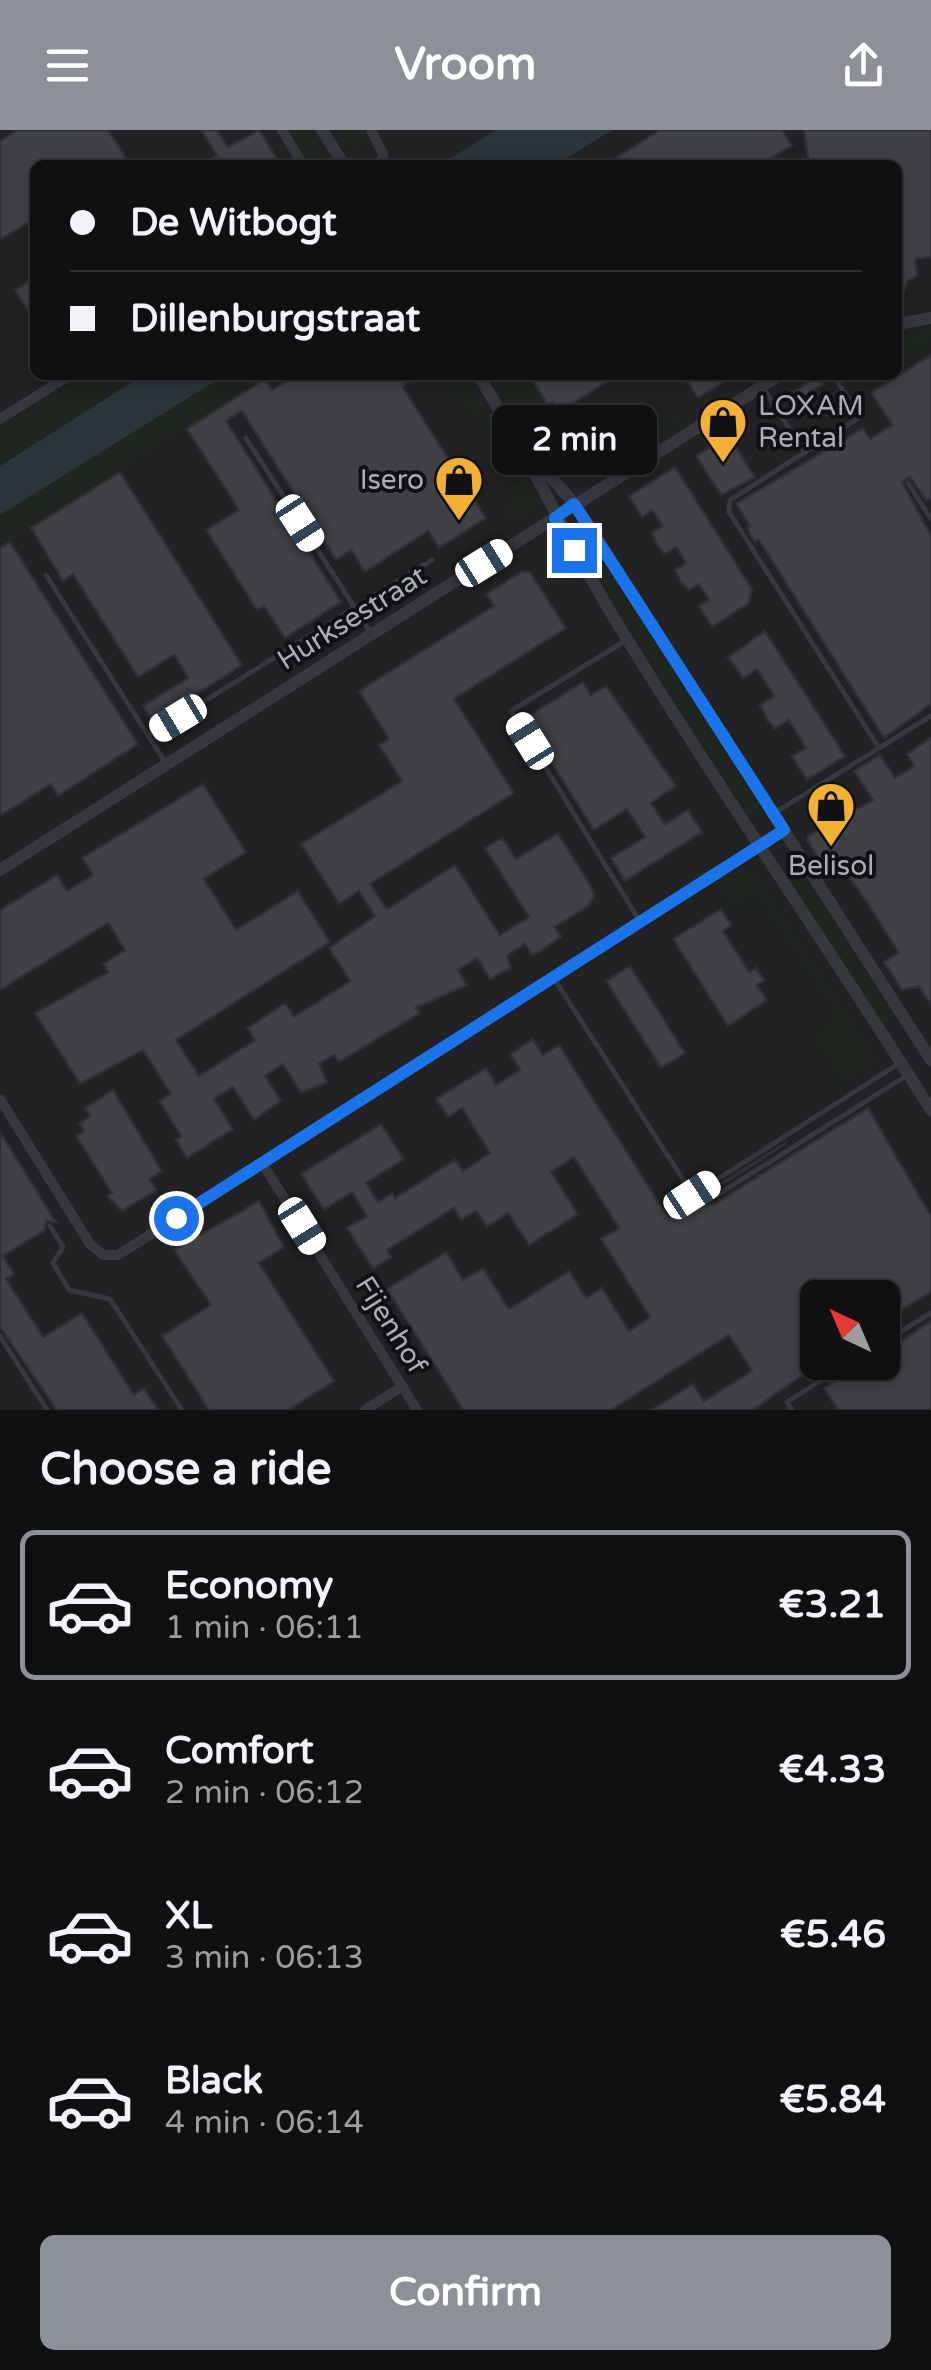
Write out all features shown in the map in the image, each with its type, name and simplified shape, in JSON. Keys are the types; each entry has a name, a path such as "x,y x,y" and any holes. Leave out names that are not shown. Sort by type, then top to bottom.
{"street":[{"path":"282,130 300,160"},
{"path":"322,130 341,160"},
{"path":"371,130 383,154 382,160"},
{"path":"902,323 931,318"},
{"path":"0,419 62,380"},
{"path":"481,380 526,450 574,504 928,1050 905,1068"},
{"name":"Hurksestraat","path":"0,870 772,380"},
{"path":"526,450 555,518 628,639 931,1110"},
{"path":"0,1098 90,1244 103,1255 118,1255 784,830"},
{"name":"Fijenhof","path":"262,1163 418,1410"},
{"path":"365,1410 402,1386"}],"lane":[{"path":"836,380 860,417 730,500 729,512 879,748"},
{"path":"762,386 804,453"},
{"path":"246,438 372,634"},
{"path":"908,483 931,519"},
{"path":"148,736 432,560"},
{"path":"46,575 166,764"},
{"path":"628,639 511,711 640,922"},
{"path":"774,814 931,716"},
{"path":"553,978 692,1195 905,1068"},
{"path":"711,1199 905,1068"},
{"path":"50,1226 63,1247 53,1264 69,1290 110,1299 182,1410"},
{"path":"900,1332 931,1313"},
{"path":"0,1336 47,1410"},
{"path":"792,1410 787,1402 822,1380"}],"shaded area":[{"path":"0,130 931,130 931,1410 0,1410"},
{"path":"288,130 310,130 329,160 307,160"},
{"path":"337,130 365,130 366,147 355,158"},
{"path":"496,130 612,130 564,160 448,160"},
{"path":"931,329 931,339 902,358 902,334"},
{"path":"78,380 135,380 0,466 0,430"},
{"path":"135,380 217,380 0,515 0,466"},
{"path":"217,380 263,380 0,547 0,515"},
{"path":"452,380 468,380 524,474 538,509 513,526 503,509 517,499 510,487 517,482"},
{"path":"495,380 528,380 585,469 675,411 682,421 597,475 570,481 543,454"},
{"path":"588,536 765,813 754,821 578,542"},
{"path":"791,854 893,1017 889,1025 878,1020 779,863"},
{"path":"754,868 880,1061 844,1084 812,1035 837,1018 756,892 730,909 716,888"}],"building":[{"path":"17,130 108,130 127,159 30,160 30,221 0,240 0,141"},
{"path":"201,130 217,130 228,147 259,130 278,160 209,160 217,155"},
{"path":"660,130 782,130 792,145 768,160 613,160"},
{"path":"804,130 931,130 931,257 915,259 917,275 907,282 902,299 902,160 808,160"},
{"path":"30,280 30,313 15,290"},
{"path":"931,355 931,497 926,500 910,477 902,482 931,536 931,704 884,738 759,540 755,542 736,504 863,428 870,439 892,425 871,393 892,380 902,380 902,373"},
{"path":"263,380 272,390 288,380 411,380 402,386 486,518 439,548 428,531 365,572 351,550 336,560 242,411 226,421 341,602 285,638 264,606 257,610 206,530 239,510 187,429"},
{"path":"532,380 610,380 559,412 553,402 548,405"},
{"path":"686,380 726,380 698,398"},
{"path":"812,380 823,384 795,402 790,394"},
{"path":"728,435 755,477 721,495 696,456"},
{"path":"675,467 752,589 749,603 712,627 699,606 709,600 699,584 689,590 675,570 686,563 676,547 665,554 657,545 652,533 663,526 652,510 642,517 629,496"},
{"path":"120,472 242,665 153,722 143,706 188,678 181,666 174,655 138,677 73,574 63,581 31,528"},
{"path":"10,542 138,744 58,796 51,784 0,816 0,548"},
{"path":"521,572 530,572 566,628 454,699 514,793 370,884 387,909 455,865 500,935 529,917 485,848 502,838 516,859 558,833 592,888 594,897 588,906 555,927 561,937 532,955 525,944 507,956 511,968 490,979 477,958 458,970 467,985 416,1008 420,1013 339,1062 334,1055 319,1064 327,1082 301,1093 283,1064 265,1076 281,1101 254,1120 233,1087 214,1099 233,1129 187,1158 176,1140 181,1136 159,1101 171,1094 143,1050 80,1084 35,1013 108,972 103,964 125,950 108,923 0,990 0,910 57,875 67,891 93,875 82,858 203,784 246,852 204,879 236,930 298,891 330,942 176,1040 199,1076 255,1040 247,1028 285,1003 294,1017 350,981 329,948 375,916 359,891 339,904 301,844 402,781 379,745 389,739 359,691 494,606 486,594"},
{"path":"765,631 845,756 807,780 792,756 806,748 789,720 775,729 768,721 760,705 774,696 757,669 743,678 728,657"},
{"path":"583,682 591,695 606,686 676,786 651,803 665,824 688,810 702,832 625,881 611,858 645,837 627,809 594,830 524,719"},
{"path":"931,738 931,1005 919,986 902,990 884,962 899,953 836,858 823,866 808,836 873,800 854,771 880,755 895,778 914,766 907,754"},
{"path":"721,909 731,925 723,931 749,972 756,968 764,980 757,985 767,1000 728,1026 673,939"},
{"path":"630,966 685,1053 661,1068 606,981"},
{"path":"533,1039 543,1055 559,1045 668,1217 786,1143 707,1194 706,1203 714,1204 868,1108 931,1216 931,1292 900,1311 900,1280 800,1280 800,1377 753,1410 652,1410 693,1384 704,1401 752,1371 729,1335 611,1410 463,1410 387,1289 446,1252 463,1280 483,1268 509,1309 569,1271 586,1298 602,1288 629,1331 650,1317 601,1239 619,1228 574,1157 551,1172 578,1214 529,1245 508,1213 487,1227 476,1211 461,1220 454,1208 387,1250 391,1257 373,1269 347,1228 367,1216 352,1192 324,1210 301,1174 381,1124 404,1159 366,1183 378,1202 392,1193 395,1198 455,1160 463,1171 490,1153 462,1108 448,1117 436,1099 486,1068 496,1085 520,1070 510,1054"},
{"path":"113,1090 162,1171 150,1179 156,1190 122,1211 107,1196 112,1193 76,1136 84,1131 79,1123 90,1116 85,1108"},
{"path":"0,1132 56,1222 46,1221 45,1230 3,1256 14,1274 6,1279 43,1337 82,1313 134,1395 144,1388 158,1410 57,1410 0,1327"},
{"path":"259,1201 284,1247 259,1263 334,1381 288,1410 209,1410 162,1336 211,1305 174,1250"},
{"path":"931,1321 931,1410 838,1410 824,1388 836,1380 900,1380 900,1342"}],"place":[{"name":"LOXAM Rental","path":"723,464"},
{"name":"Isero","path":"459,522"},
{"name":"Belisol","path":"831,848"}],"route":[{"path":"176,1218 784,830 574,504 555,518 574,550"}]}
